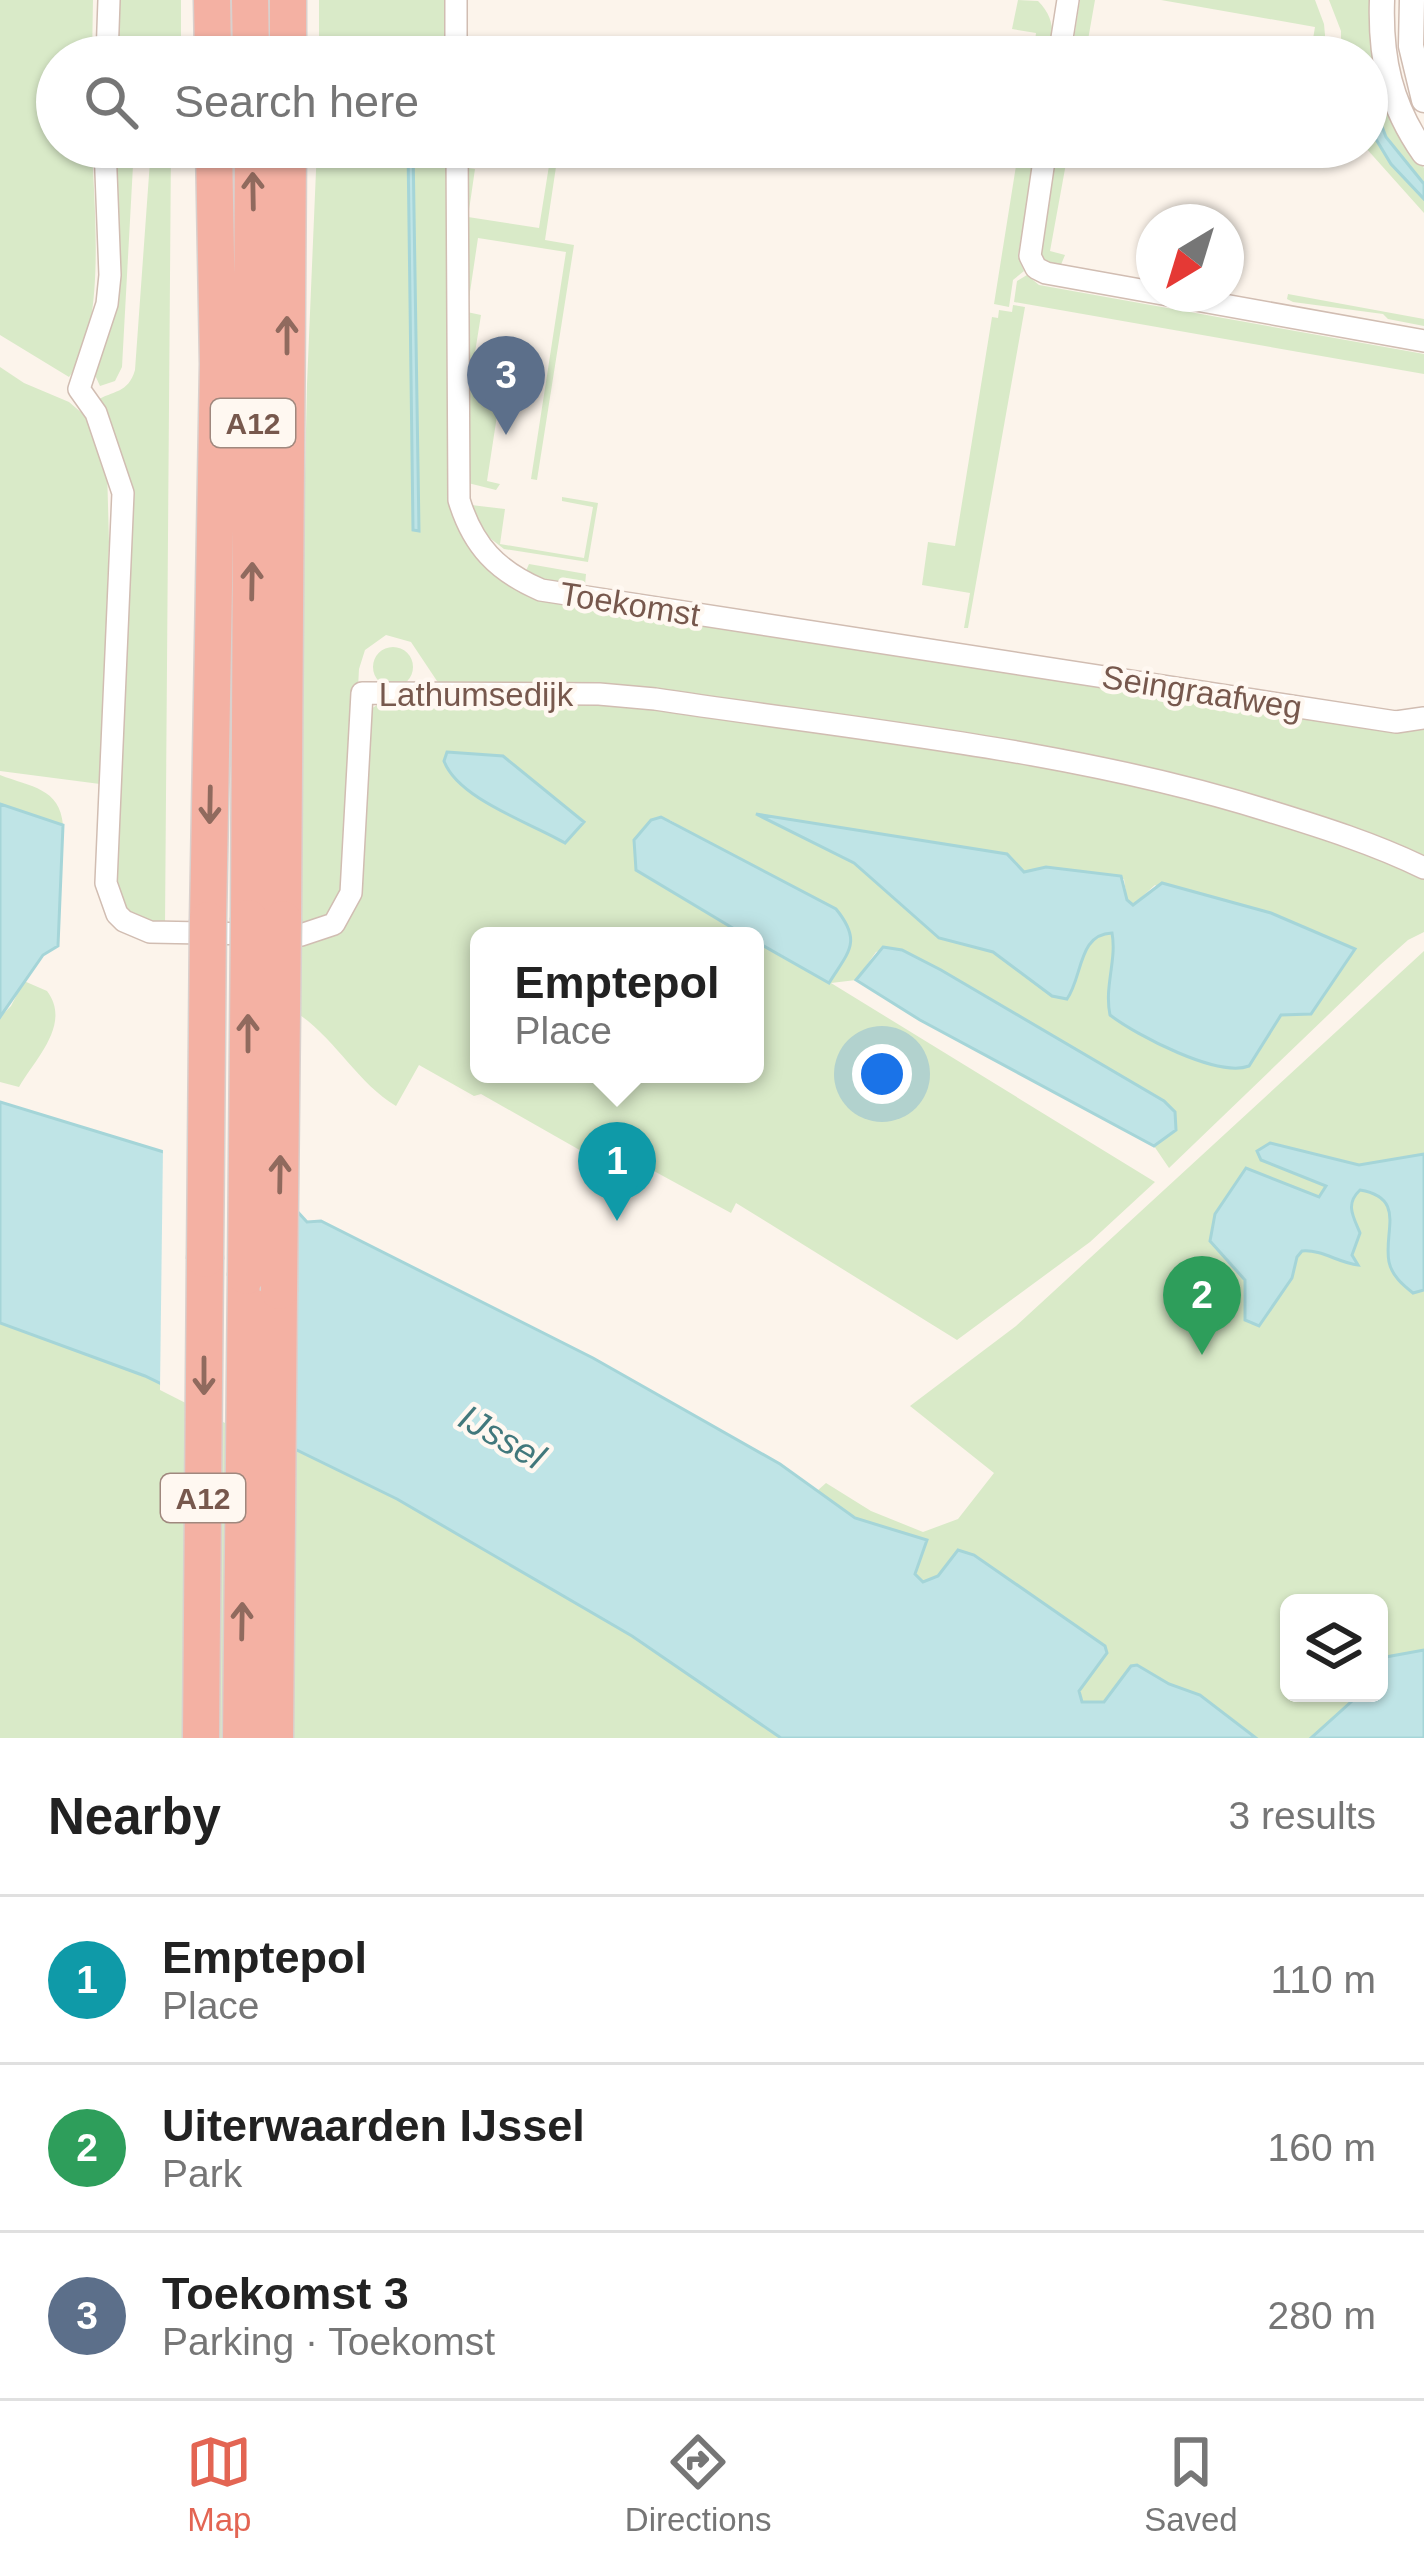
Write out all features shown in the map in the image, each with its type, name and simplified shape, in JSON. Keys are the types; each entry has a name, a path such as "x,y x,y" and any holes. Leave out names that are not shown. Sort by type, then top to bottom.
{"highway":[{"path":"212,0 213,36"},
{"path":"250,0 251,36"},
{"path":"287,0 288,36"},
{"name":"A12","path":"201,1738 218,364 214,168"},
{"name":"A12","path":"253,168 274,1738"},
{"name":"A12","path":"241,1738 245,1276 266,918 287,168"}],"street":[{"path":"108,36 109,0"},
{"path":"456,0 456,36"},
{"path":"1062,36 1068,0"},
{"path":"1381,36 1382,0"},
{"path":"1412,0 1412,46 1424,100"},
{"path":"1388,80 1407,129 1424,153"},
{"name":"Lathumsedijk","path":"106,168 110,275 106,304 79,389 97,413 123,494 106,884 117,914 136,928 168,933 301,935 334,924 351,892 362,693 636,697 1012,752 1116,770 1222,796 1330,830 1424,868"},
{"name":"Toekomst","path":"457,168 459,496 474,539 491,561 541,590 980,657"},
{"path":"1043,168 1030,256 1036,268 1046,273 1424,341"},
{"name":"Seingraafweg","path":"980,657 1396,722 1424,718"}],"green space":[{"path":"0,0 93,0 92,36 36,36 36,168 93,168 96,267 89,330 69,377 0,335"},
{"path":"115,0 181,0 181,36 115,36"},
{"path":"319,0 447,0 448,36 319,36"},
{"path":"1018,0 1038,1 1048,14 1052,36 1036,36 1012,29"},
{"path":"1080,0 1095,0 1089,36 1074,36"},
{"path":"1161,0 1315,0 1325,36 1314,36 1315,27"},
{"path":"1329,0 1373,0 1382,36 1341,36"},
{"path":"1388,62 1409,148 1424,168 1424,213 1384,168 1388,168"},
{"path":"113,168 133,168 122,367 115,381 100,386 94,373"},
{"path":"149,168 171,168 165,926 133,920 114,895 126,520 96,401 124,387 135,370"},
{"path":"316,168 448,168 450,501 482,563 507,583 541,601 1396,731 1424,730 1424,863 1372,842 939,736 452,688 437,681 411,642 386,635 365,650 359,669 349,858 338,913 295,929"},
{"path":"465,168 475,169 468,217 539,228 549,168 556,168 545,240 574,245 537,480 531,479 566,252 478,238 467,312 481,315 469,390 500,396 487,481 500,484 496,490 468,483"},
{"path":"1016,168 1033,168 1018,256 1024,271 1013,280 1009,307 994,304"},
{"path":"1053,168 1065,168 1050,251 1065,255 1060,267 1044,262 1040,251"},
{"path":"1027,275 1039,285 1136,302 1136,312 1190,312 1424,354 1424,374 1014,302 1017,281"},
{"path":"1288,294 1424,319 1424,326 1383,314 1293,302"},
{"path":"1013,305 1025,307 968,628 964,628 970,593 922,585 928,542 955,546 992,317 998,318 999,310 1012,312"},
{"path":"0,367 83,414 99,436 107,468 109,542 100,784 0,771"},
{"path":"562,497 598,503 588,562 504,549 482,532 471,505 505,509 500,544 584,558 593,507 562,501"},
{"path":"529,564 586,574 585,585 525,573"},
{"path":"393,647 407,653 413,667 407,681 393,687 379,681 373,667 379,653"},
{"path":"592,698 1038,761 1263,814 1424,874 1424,932 1380,965 1169,1168 1154,1146 1176,1130 1012,1013 941,970 891,947 876,952 856,980 831,983 1155,1182 1090,1242 957,1340 736,1203 731,1213 630,1158 620,1173 481,1094 474,1096 419,1065 396,1106 294,1011 295,939 345,919 367,712 381,702","holes":["759,815 1007,854 1023,872 1046,867 1124,879 1127,900 1133,905 1155,885 1322,998 1311,1013 1281,1015 1256,1057 1189,1056 1110,1015 1113,932 1102,934 1088,947 1068,999 1053,996 993,952 939,938 853,863","511,817 584,823 565,843 528,821"]},
{"path":"0,775 50,796 63,825 0,804"},
{"path":"1424,951 1424,1738 1128,1738 918,1584 817,1491 826,1483 871,1511 923,1532 958,1519 994,1473 910,1406 1016,1326"},
{"path":"24,981 47,991 55,1016 48,1041 19,1087 0,1082 0,1017"},
{"path":"0,1322 145,1376 397,1499 632,1636 781,1738 0,1738"}],"water":[{"path":"1388,139 1424,184 1424,199 1391,164"},
{"path":"408,168 413,168 419,531 413,530"},
{"path":"447,752 503,756 584,822 565,843 515,818 464,787 444,761"},
{"path":"0,804 63,825 58,946 43,955 0,1017"},
{"path":"756,814 1007,854 1024,872 1046,867 1121,876 1127,900 1133,905 1162,883 1271,913 1355,949 1311,1014 1281,1015 1249,1066 1218,1066 1157,1043 1110,1015 1112,933 1101,935 1087,948 1067,999 1052,996 993,952 939,938 854,863"},
{"path":"661,817 836,909 851,939 829,983 764,946 764,927 731,927 636,870 634,840 651,820"},
{"path":"883,947 902,950 941,970 1164,1101 1175,1112 1176,1130 1154,1146 920,1020 856,980"},
{"name":"IJssel","path":"0,1102 167,1153 296,1210 307,1222 321,1221 593,1358 780,1464 855,1518 927,1540 915,1574 923,1582 938,1576 958,1550 974,1555 1105,1646 1107,1653 1079,1691 1082,1702 1104,1702 1131,1666 1137,1665 1200,1695 1256,1738 781,1738 632,1636 397,1499 145,1376 0,1323"},
{"path":"1270,1143 1359,1165 1424,1154 1424,1290 1413,1293 1395,1276 1389,1262 1388,1208 1384,1200 1360,1190 1352,1205 1360,1233 1352,1255 1358,1265 1302,1251 1292,1278 1259,1326 1245,1320 1245,1280 1210,1241 1215,1214 1246,1168 1319,1197 1326,1186 1261,1160 1257,1151"},
{"path":"1424,1650 1424,1738 1311,1738 1351,1702 1388,1702 1388,1657"}],"pier":[{"path":"163,1146 232,1171 229,1425 160,1390"}],"place":[{"name":"Toekomst 3","path":"506,435"},
{"name":"Emptepol","path":"617,1221"},
{"name":"Uiterwaarden IJssel","path":"1202,1355"}]}
